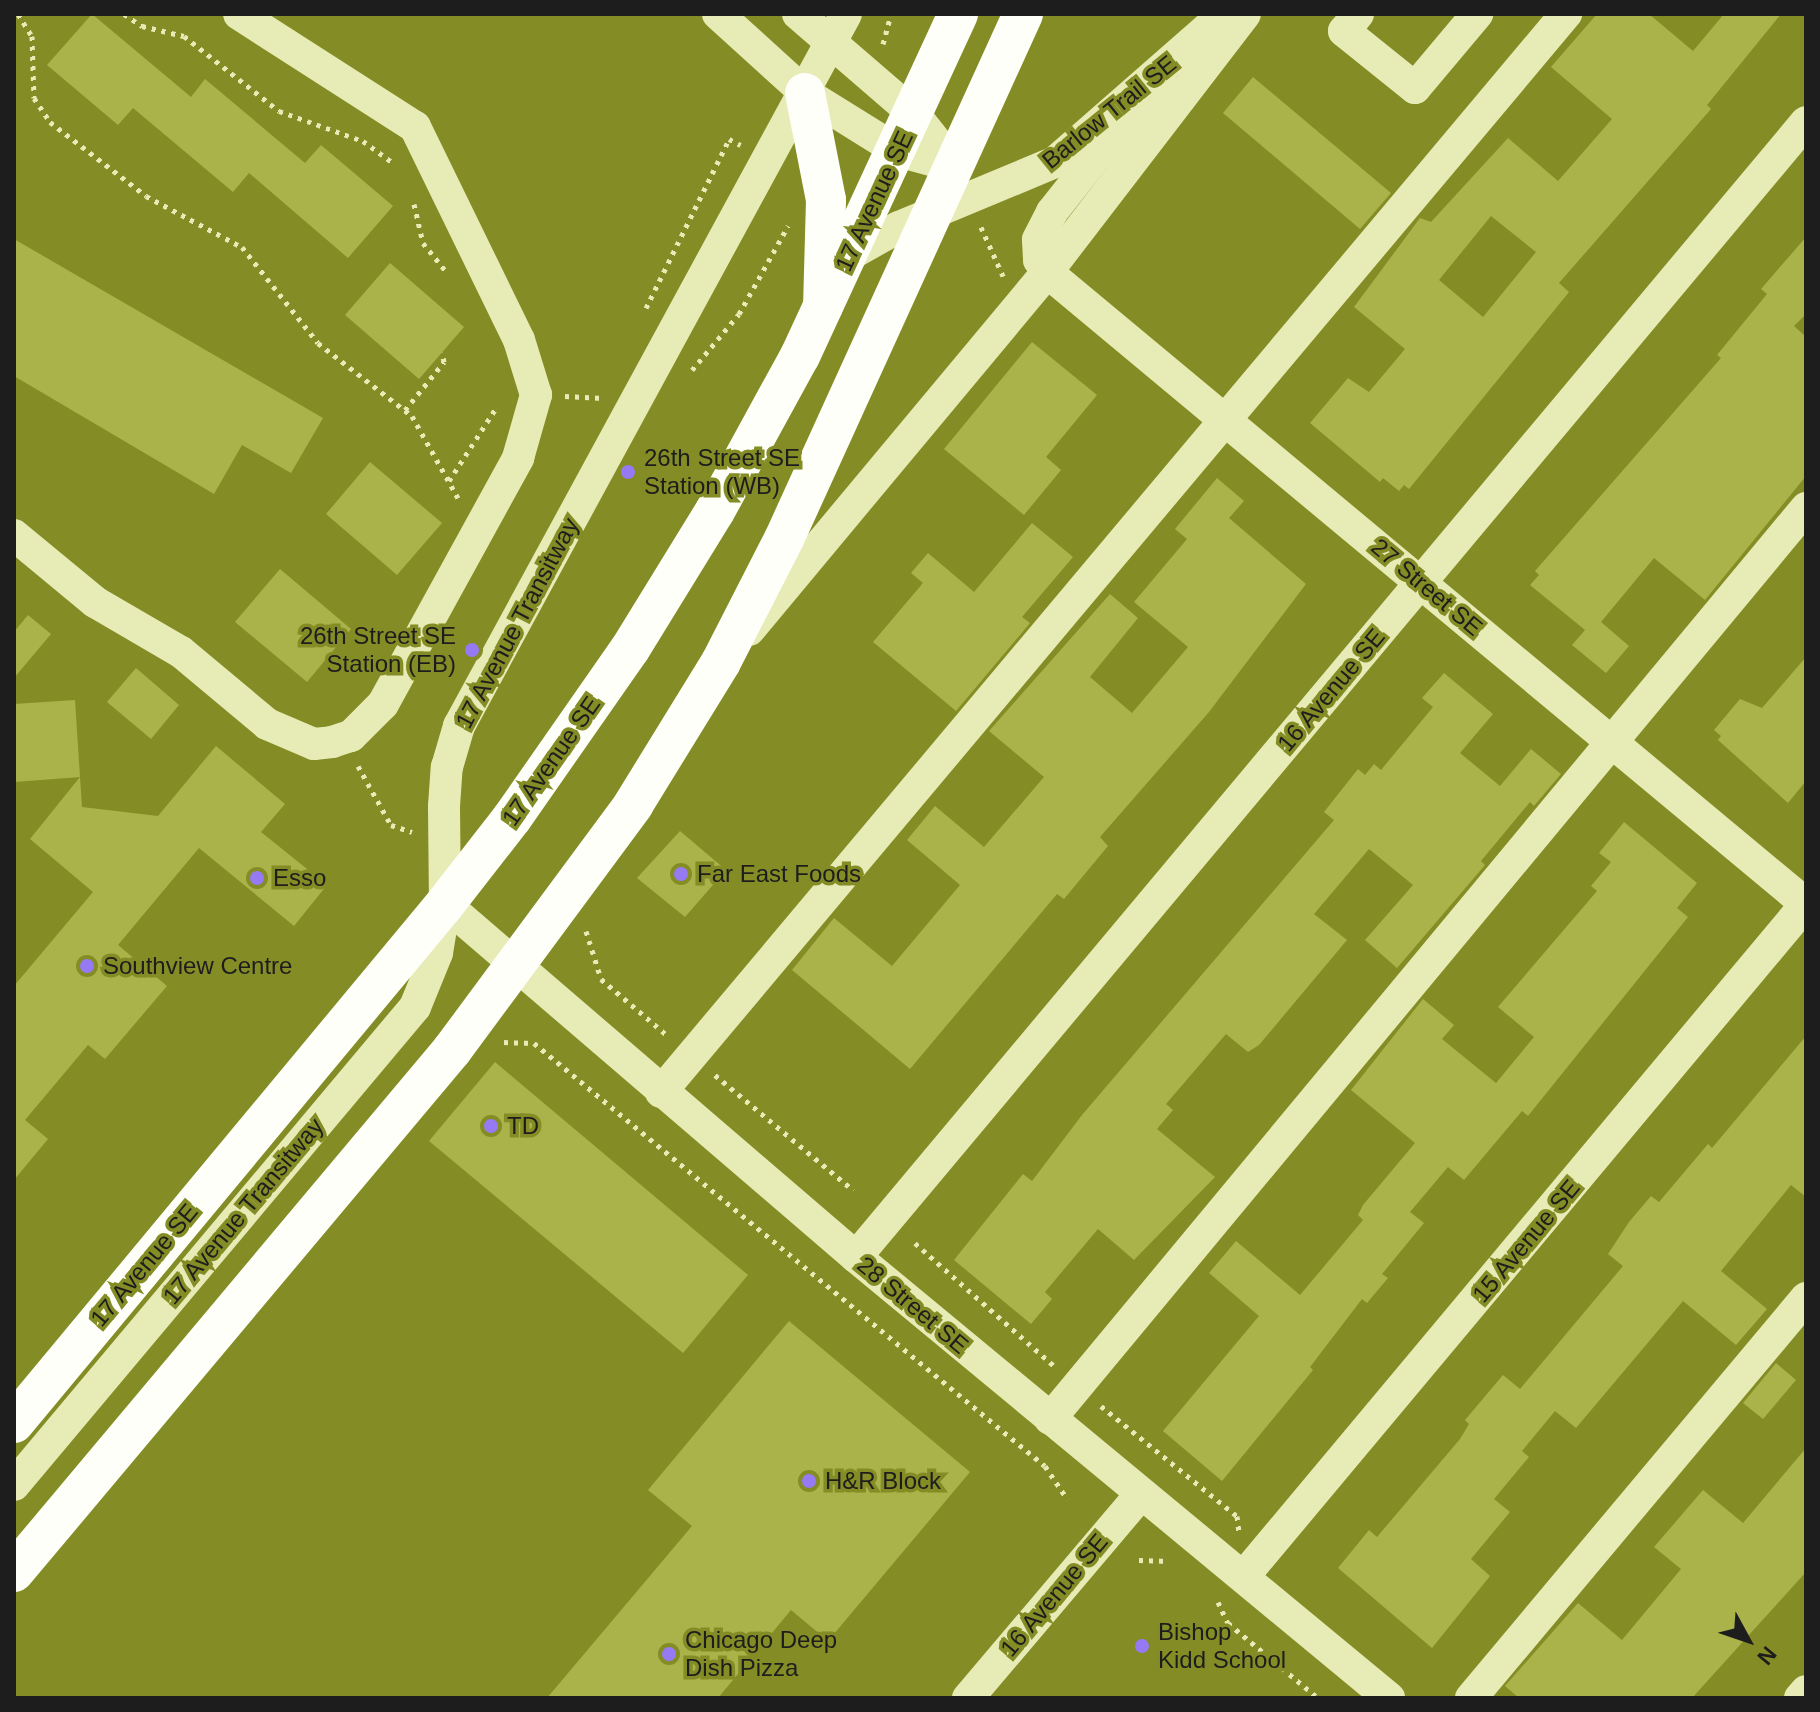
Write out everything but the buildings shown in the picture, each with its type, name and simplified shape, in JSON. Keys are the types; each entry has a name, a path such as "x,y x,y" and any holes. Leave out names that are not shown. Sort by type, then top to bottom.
{"main road":[{"name":"17 Avenue SE","path":"14,1423 445,904 512,818 673,584 851,254 958,14"},
{"path":"14,1572 452,1050 633,805 721,662 791,526 1023,14"},
{"path":"805,93 826,200 823,310"}],"street":[{"path":"14,535 95,602 181,652 267,724 314,744 343,738 369,722 383,704 494,506 531,425 536,395 519,340 415,127 239,14"},
{"path":"718,14 805,93 898,151 956,167"},
{"path":"798,14 914,114 956,167"},
{"name":"17 Avenue Transitway","path":"14,1485 415,1007 437,953 445,904 445,793 459,726 846,14"},
{"name":"Barlow Trail SE","path":"851,254 1055,162 1161,74 1224,14"},
{"name":"Barlow Trail SE","path":"1047,272 1245,14"},
{"path":"1358,14 1344,31 1415,88 1477,14"},
{"path":"661,1092 1228,421 1566,14"},
{"path":"721,662 1047,272 1039,260 1038,240 1052,212 1161,74"},
{"name":"16 Avenue SE","path":"856,1257 1806,122"},
{"name":"27 Street SE","path":"1047,272 1422,581 1806,904"},
{"path":"1050,1419 1806,508"},
{"name":"28 Street SE","path":"445,904 514,967 856,1257 1389,1698"},
{"name":"15 Avenue SE","path":"1244,1576 1806,904"},
{"path":"1471,1698 1806,1298"},
{"name":"16 Avenue SE","path":"968,1698 1141,1494"},
{"path":"1800,1698 1806,1691"}],"path":[{"path":"18,14 32,36 34,98 50,122 146,196 232,239 318,343 405,410 449,481 460,510"},
{"path":"124,14 142,26 184,36 279,111 363,141 400,170"},
{"path":"411,194 423,243 450,276"},
{"path":"687,375 739,314 795,213"},
{"path":"978,222 1008,288"},
{"path":"405,410 444,362 442,352"},
{"path":"449,481 498,405 498,392"},
{"path":"343,738 391,825 413,832"},
{"path":"501,1042 534,1043 1045,1466 1067,1499"},
{"path":"1139,1560 1160,1557 1179,1565"},
{"path":"1217,1595 1228,1623 1318,1698"}],"place":[{"name":"26th Street SE Station (WB)","path":"628,472"},
{"name":"26th Street SE Station (EB)","path":"472,650"},
{"name":"Far East Foods","path":"681,874"},
{"name":"Esso","path":"257,878"},
{"name":"Southview Centre","path":"87,966"},
{"name":"TD","path":"491,1126"},
{"name":"H&R Block","path":"809,1481"},
{"name":"Bishop Kidd School","path":"1142,1646"},
{"name":"Chicago Deep Dish Pizza","path":"669,1654"}]}
